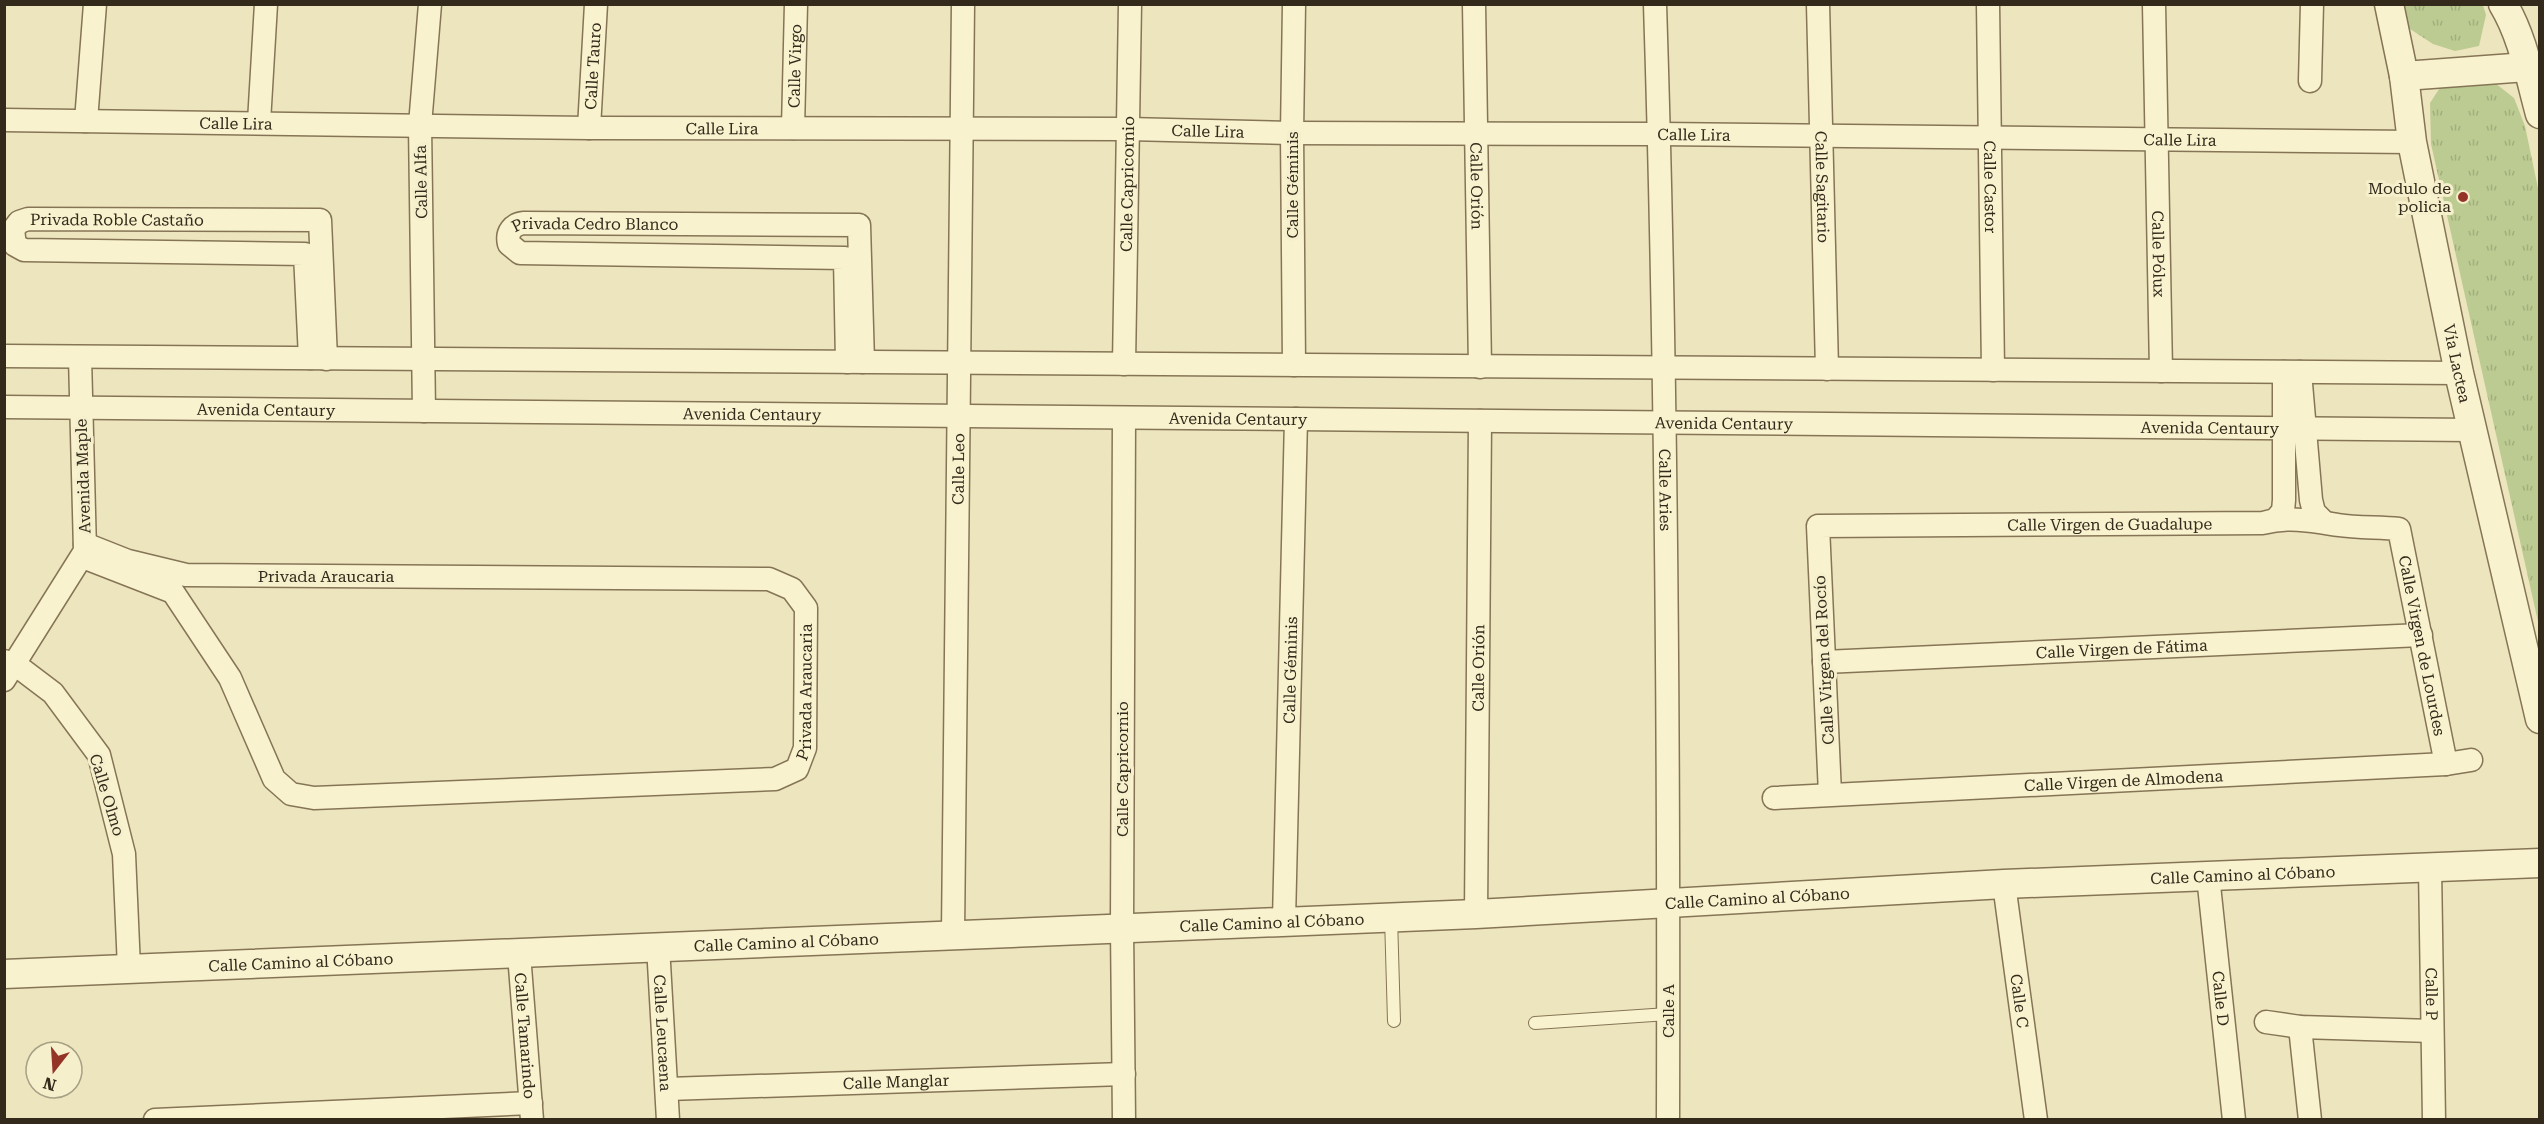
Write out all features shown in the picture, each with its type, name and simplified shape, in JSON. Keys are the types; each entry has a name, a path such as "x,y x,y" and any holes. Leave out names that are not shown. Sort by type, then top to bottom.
{"street":[{"path":"86,121 95,4"},
{"path":"259,122 266,4"},
{"name":"Calle Alfa","path":"424,411 420,125 430,4"},
{"name":"Calle Tauro","path":"589,128 596,4"},
{"name":"Calle Virgo","path":"793,128 796,4"},
{"name":"Calle Leo","path":"953,934 963,4"},
{"name":"Calle Capricornio","path":"1124,364 1130,4"},
{"name":"Calle Géminis","path":"1294,4 1292,133 1294,365"},
{"name":"Calle Orión","path":"1474,4 1480,367"},
{"name":"Calle Aries","path":"1655,4 1659,134 1669,902"},
{"name":"Calle Sagitario","path":"1818,4 1827,369"},
{"name":"Calle Castor","path":"1988,4 1993,370"},
{"name":"Calle Pólux","path":"2154,4 2161,371"},
{"path":"2310,81 2312,4"},
{"name":"Vía Lactea","path":"2389,4 2404,76 2412,142 2459,373 2540,719"},
{"path":"2503,4 2510,15 2540,114"},
{"path":"2404,76 2527,67"},
{"name":"Calle Lira","path":"4,120 589,128 1128,129 1292,133 1476,132 2412,142"},
{"name":"Privada Roble Castaño","path":"28,219 320,220 318,359 305,254 24,250 13,240 13,230 19,222 28,219"},
{"name":"Privada Cedro Blanco","path":"524,223 859,225 855,362 844,258 520,253 509,244 508,234 514,225 524,223"},
{"path":"4,356 2459,373"},
{"name":"Avenida Maple","path":"8,669 84,551 80,357"},
{"path":"2292,372 2295,429 2314,512 2323,521"},
{"name":"Avenida Centaury","path":"4,407 2472,430"},
{"name":"Calle Capricornio","path":"1124,418 1122,928 1124,1119"},
{"name":"Calle Géminis","path":"1284,920 1296,419"},
{"name":"Calle Orión","path":"1476,914 1480,421"},
{"path":"2276,519 2283,511 2295,429"},
{"name":"Calle Virgen de Guadalupe","path":"1818,526 2263,523 2276,519 2323,521 2338,525 2399,529"},
{"name":"Calle Virgen del Rocío","path":"1818,526 1830,794"},
{"name":"Calle Virgen de Lourdes","path":"2399,529 2446,764"},
{"name":"Privada Araucaria","path":"84,551 179,583 769,579 792,589 806,608 806,748 797,769 775,778 314,798 291,794 274,779 230,678 179,583"},
{"name":"Calle Virgen de Fátima","path":"1824,662 2421,635"},
{"name":"Calle Olmo","path":"8,669 53,693 99,755 124,854 129,968"},
{"name":"Calle Virgen de Almodena","path":"1774,798 2446,764 2471,760"},
{"name":"Calle Camino al Cóbano","path":"4,974 1284,920 1476,914 2004,884 2540,863"},
{"name":"Calle P","path":"2430,868 2434,1119"},
{"name":"Calle D","path":"2208,876 2234,1119"},
{"name":"Calle C","path":"2004,884 2036,1119"},
{"name":"Calle A","path":"1668,1119 1669,902"},
{"name":"Calle Leucaena","path":"658,946 668,1119"},
{"name":"Calle Tamarindo","path":"519,954 531,1111"},
{"path":"2266,1022 2300,1027 2432,1031"},
{"path":"2300,1027 2310,1119"},
{"name":"Calle Manglar","path":"668,1089 1124,1074"},
{"path":"155,1119 531,1111"}],"lane":[{"path":"1391,917 1394,1021"},
{"path":"1535,1023 1668,1014"}],"green space":[{"path":"2402,5 2483,5 2486,15 2479,46 2455,51 2433,44 2407,27"},
{"path":"2490,79 2514,98 2525,126 2539,193 2539,626 2431,144 2430,103 2441,86"}],"place":[{"name":"Modulo de policia","path":"2463,197"}]}
